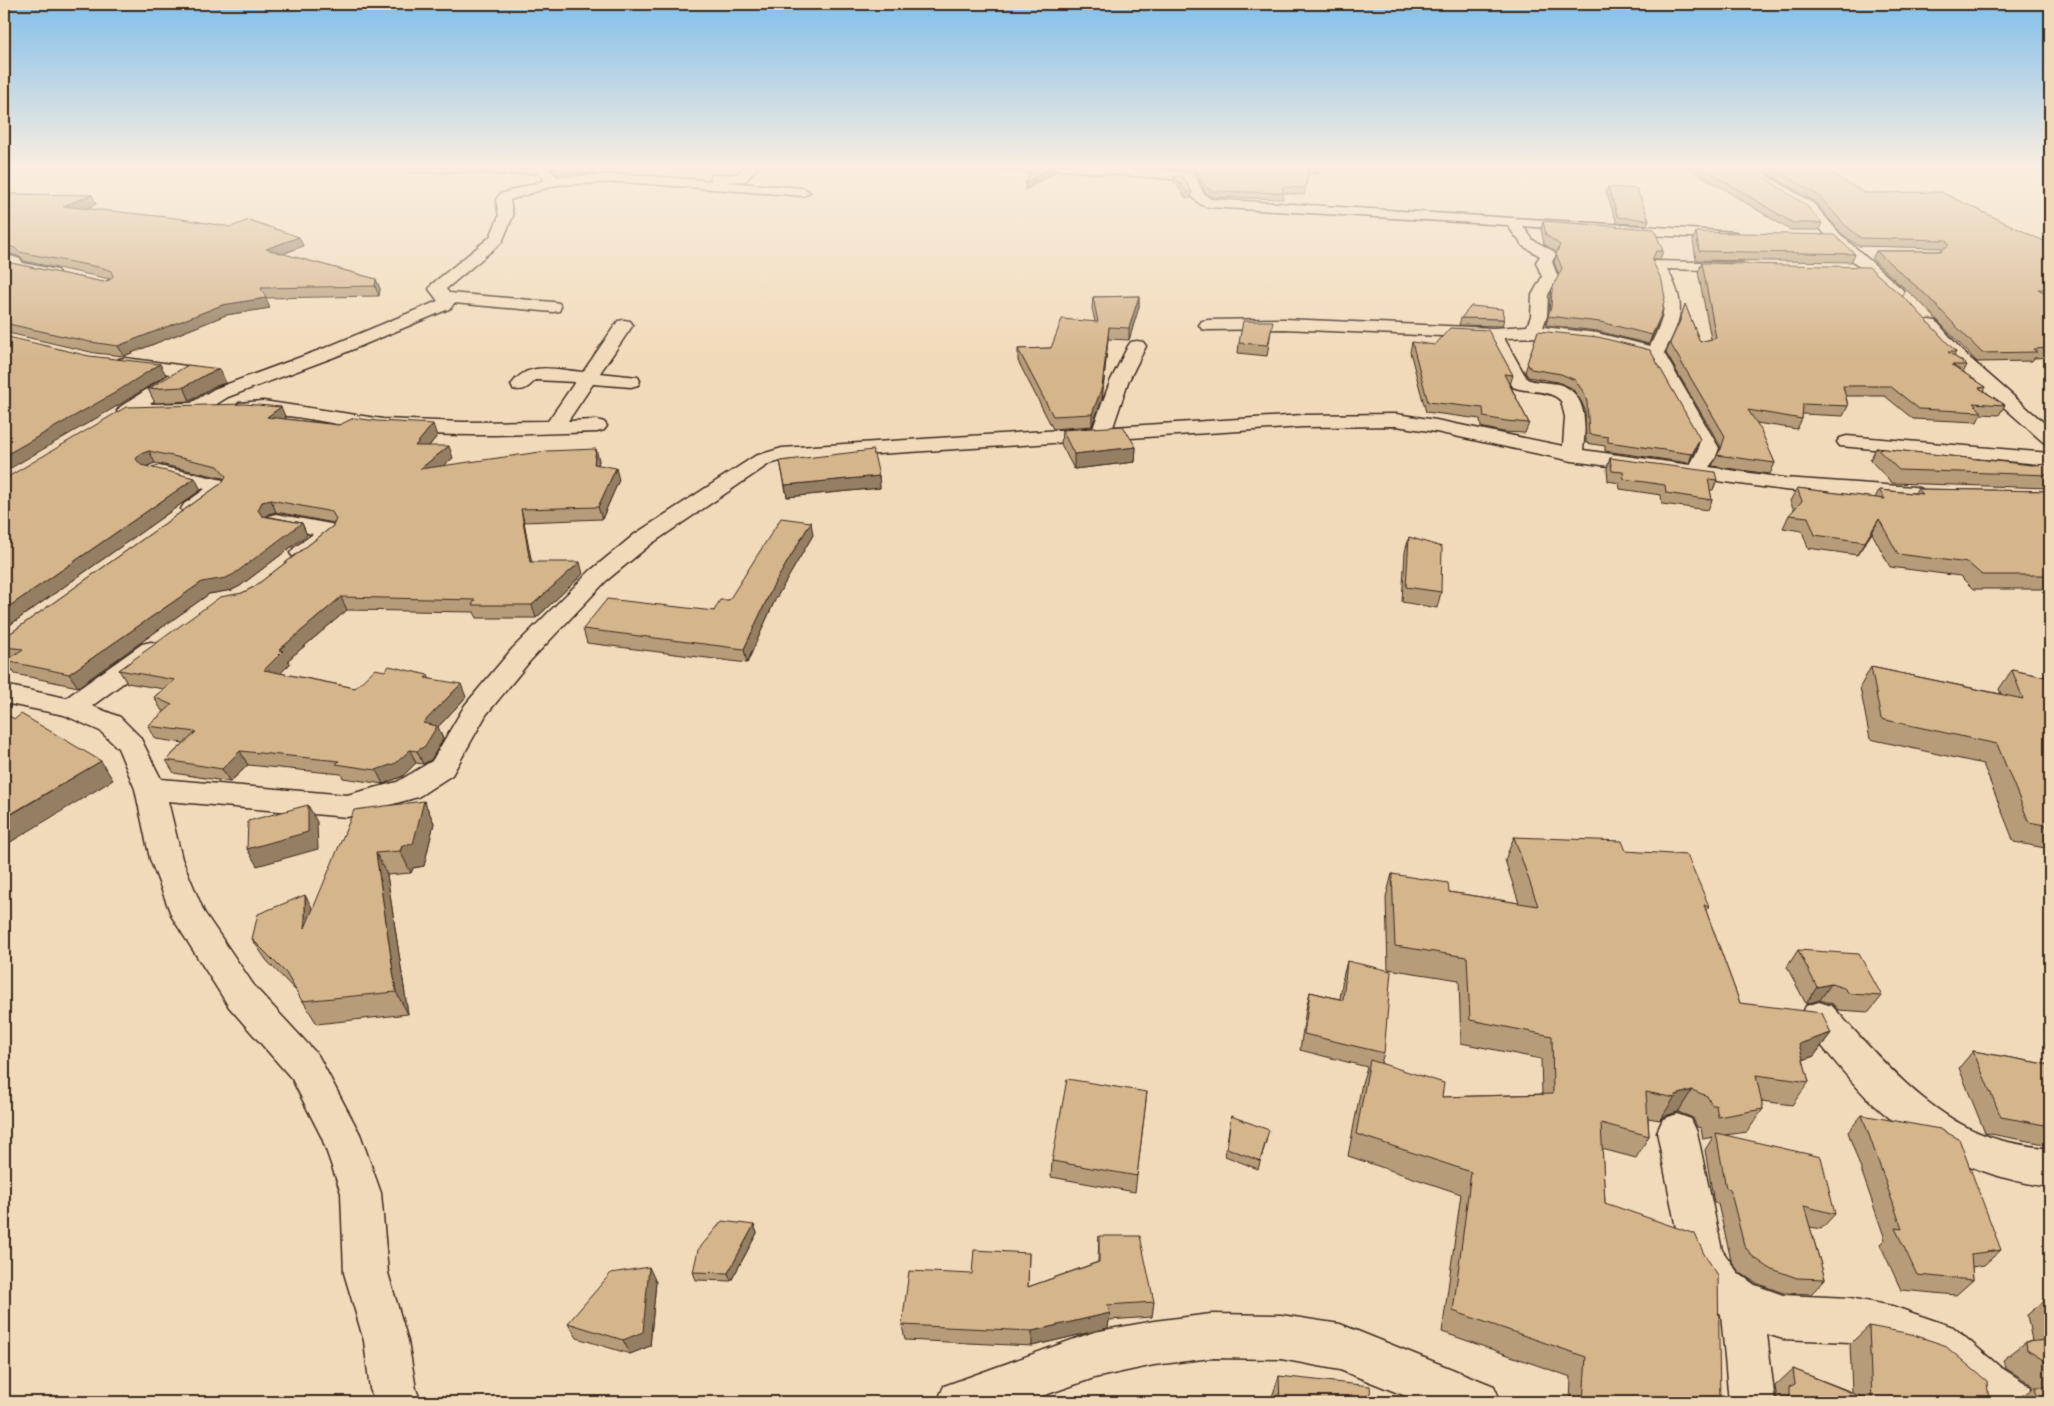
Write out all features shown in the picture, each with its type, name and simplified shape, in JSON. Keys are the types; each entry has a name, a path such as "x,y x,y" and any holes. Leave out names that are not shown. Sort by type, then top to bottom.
{"street":[{"path":"195,409 221,393 332,352 445,304 447,301 437,289 438,287 497,239 500,231"},
{"path":"1518,231 1528,243 1548,254 1544,262 1550,276 1540,295 1539,316 1534,329 1523,332"},
{"path":"1640,231 1746,235"},
{"path":"1829,231 1852,261 1870,269 1907,302"},
{"path":"1816,236 1835,237"},
{"path":"1852,261 1878,253"},
{"path":"4,259 15,262 15,265 18,267 63,276"},
{"path":"1655,353 1672,315 1671,290 1659,268 1659,264 1751,267"},
{"path":"443,297 553,307"},
{"path":"1921,316 1959,358 2050,438"},
{"path":"1208,324 1274,324 1493,333 1544,332 1598,338 1655,353 1664,372 1709,448 1705,459 1696,471"},
{"path":"554,427 624,325"},
{"path":"1493,333 1520,383 1558,390 1568,398 1573,409 1576,429 1572,454"},
{"path":"1102,433 1119,382 1137,346"},
{"path":"104,361 187,371 118,416 195,409 270,407 382,425 452,429 596,426"},
{"path":"520,385 530,375 536,374 631,381"},
{"path":"150,789 347,806 407,790 442,768 475,712 520,655 598,576 643,539 762,460 782,454 1303,421 1396,420 1436,426 1572,454 1831,489 1929,494"},
{"path":"1847,442 2050,459"},
{"path":"154,471 215,485 219,489 175,521"},
{"path":"276,521 328,530 329,532 281,570"},
{"path":"71,708 172,635"},
{"path":"4,694 71,708 110,724 130,744 150,789 166,859 189,917 242,997 304,1067 340,1134 361,1193 366,1273 386,1341 391,1398"},
{"path":"1819,1017 1880,1085 1936,1130 1981,1153 2012,1162 2050,1168"},
{"path":"1677,1132 1703,1258 1723,1288 1742,1303 1783,1317 1808,1320 1850,1320 1892,1328 1937,1343 1984,1382 2014,1402"},
{"path":"1742,1303 1752,1402"},
{"path":"960,1402 1094,1355 1154,1342 1211,1336 1281,1337 1340,1347 1478,1402"}],"building":[{"path":"4,231 280,231 299,237 266,249 376,279 375,286 261,288 266,298 222,305 118,346 90,342 4,323 4,260 6,262 103,282 110,280 113,276 111,271 103,268 19,252 15,248 4,244"},
{"path":"1545,231 1655,231 1663,251 1656,251 1652,260 1662,281 1665,298 1661,315 1652,335 1600,322 1548,316 1551,307 1552,289 1562,268 1556,254 1560,245 1546,235"},
{"path":"1852,231 2022,231 2050,244 2050,289 2038,289 2050,296 2050,348 2033,349 2037,352 1982,353 1926,295 1876,251 1940,251 1949,245 1946,240 1861,238"},
{"path":"1696,232 1834,235 1855,254 1699,251"},
{"path":"1702,263 1869,267 1912,305 1956,352 1948,352 1967,365 1952,365 1986,387 1979,388 2005,405 1973,403 1982,412 1919,409 1890,386 1843,386 1848,406 1803,404 1802,419 1748,410 1760,428 1775,463 1717,455 1725,436 1670,343 1685,304 1700,342 1716,338"},
{"path":"1139,296 1129,328 1109,327 1102,387 1092,414 1053,416 1018,349 1051,348 1062,319 1098,322 1093,297"},
{"path":"1471,306 1502,309 1504,319 1461,318"},
{"path":"1243,321 1273,321 1268,345 1239,343"},
{"path":"1450,328 1488,330 1513,375 1504,374 1529,423 1484,417 1483,408 1428,402 1412,342 1435,345"},
{"path":"1538,331 1598,337 1650,350 1700,439 1692,454 1608,442 1608,437 1589,434 1587,402 1584,393 1575,380 1561,374 1531,369 1527,363"},
{"path":"4,336 89,356 160,364 113,394 4,456"},
{"path":"188,365 220,369 184,387 148,389"},
{"path":"245,404 281,407 267,417 339,425 354,418 433,424 415,446 449,446 420,469 547,451 596,449 594,464 616,468 598,507 521,509 530,562 580,562 532,605 472,605 475,600 341,597 279,650 283,651 264,670 355,688 375,669 385,671 389,666 428,675 425,678 461,684 423,723 437,726 425,746 417,751 410,750 396,763 376,770 336,764 339,761 240,751 222,769 166,760 196,732 148,726 172,705 154,697 175,680 119,670 220,597 242,593 254,587 333,526 336,519 332,512 271,500 262,502 258,510 262,516 302,523 234,574 226,578 202,582 69,674 6,661 23,649 4,647 5,637 222,483 226,476 218,466 149,451 140,454 136,459 141,465 195,478 4,610 4,478 126,407"},
{"path":"1123,426 1136,447 1074,454 1062,430"},
{"path":"1876,448 2032,465 2050,464 2050,475 1899,470"},
{"path":"873,450 879,476 785,485 780,461"},
{"path":"1610,458 1715,472 1717,480 1708,479 1712,500 1666,493 1665,485 1624,479 1623,472 1612,471"},
{"path":"1797,488 1885,499 1879,490 1923,494 1917,489 2050,491 2050,575 1982,575 1968,563 1898,554 1879,519 1865,542 1815,535 1808,517 1789,515 1802,501"},
{"path":"781,518 811,522 773,586 744,649 583,629 607,599 714,611 720,600 729,600"},
{"path":"1409,537 1442,547 1441,592 1406,587"},
{"path":"1871,667 2023,699 2012,670 2050,678 2050,826 2029,822 1997,744 1881,719"},
{"path":"4,714 15,719 21,714 101,761 4,818"},
{"path":"424,801 413,844 402,846 400,851 376,853 396,992 302,1001 286,973 252,939 258,914 305,895 305,928 354,810"},
{"path":"308,805 308,832 247,849 248,821"},
{"path":"1514,837 1622,841 1626,851 1687,855 1709,906 1704,905 1740,1003 1822,1013 1831,1033 1799,1044 1809,1082 1756,1075 1763,1109 1718,1117 1716,1105 1712,1105 1707,1096 1692,1090 1676,1095 1675,1098 1646,1092 1649,1136 1601,1123 1605,1203 1695,1234 1704,1254 1718,1275 1720,1402 1583,1402 1586,1357 1453,1311 1471,1172 1356,1134 1370,1060 1444,1083 1442,1097 1553,1094 1552,1036 1470,1020 1467,957 1395,946 1392,874 1448,883 1449,892 1538,906"},
{"path":"1798,950 1859,954 1882,996 1850,994 1844,988 1831,984 1817,987"},
{"path":"1347,961 1391,971 1384,1053 1304,1034 1310,992 1343,1000"},
{"path":"1973,1051 2050,1065 2050,1126 2001,1117"},
{"path":"1067,1079 1147,1092 1137,1176 1052,1161"},
{"path":"1862,1115 1940,1129 1959,1139 2001,1250 1971,1254 1973,1280 1917,1275 1895,1228 1902,1229"},
{"path":"1231,1116 1269,1130 1260,1161 1227,1148"},
{"path":"1716,1133 1821,1157 1835,1214 1804,1206 1825,1279 1797,1278 1769,1268 1752,1256 1744,1245 1730,1189 1726,1188"},
{"path":"722,1221 754,1225 728,1273 693,1272 698,1250"},
{"path":"1099,1236 1140,1236 1154,1302 1107,1305 1110,1313 1032,1331 902,1325 909,1271 972,1274 974,1250 1029,1253 1028,1287 1099,1262"},
{"path":"649,1267 643,1332 623,1340 568,1323 611,1273"},
{"path":"1869,1326 1911,1334 1944,1345 1987,1381 1989,1402 1789,1402 1789,1387 1795,1384 1793,1369 1872,1401"},
{"path":"2050,1340 2050,1364 2027,1350 2026,1342"},
{"path":"1279,1376 1370,1386 1371,1402 1280,1402"},
{"path":"2035,1387 2050,1387 2050,1402 2038,1402"}]}
